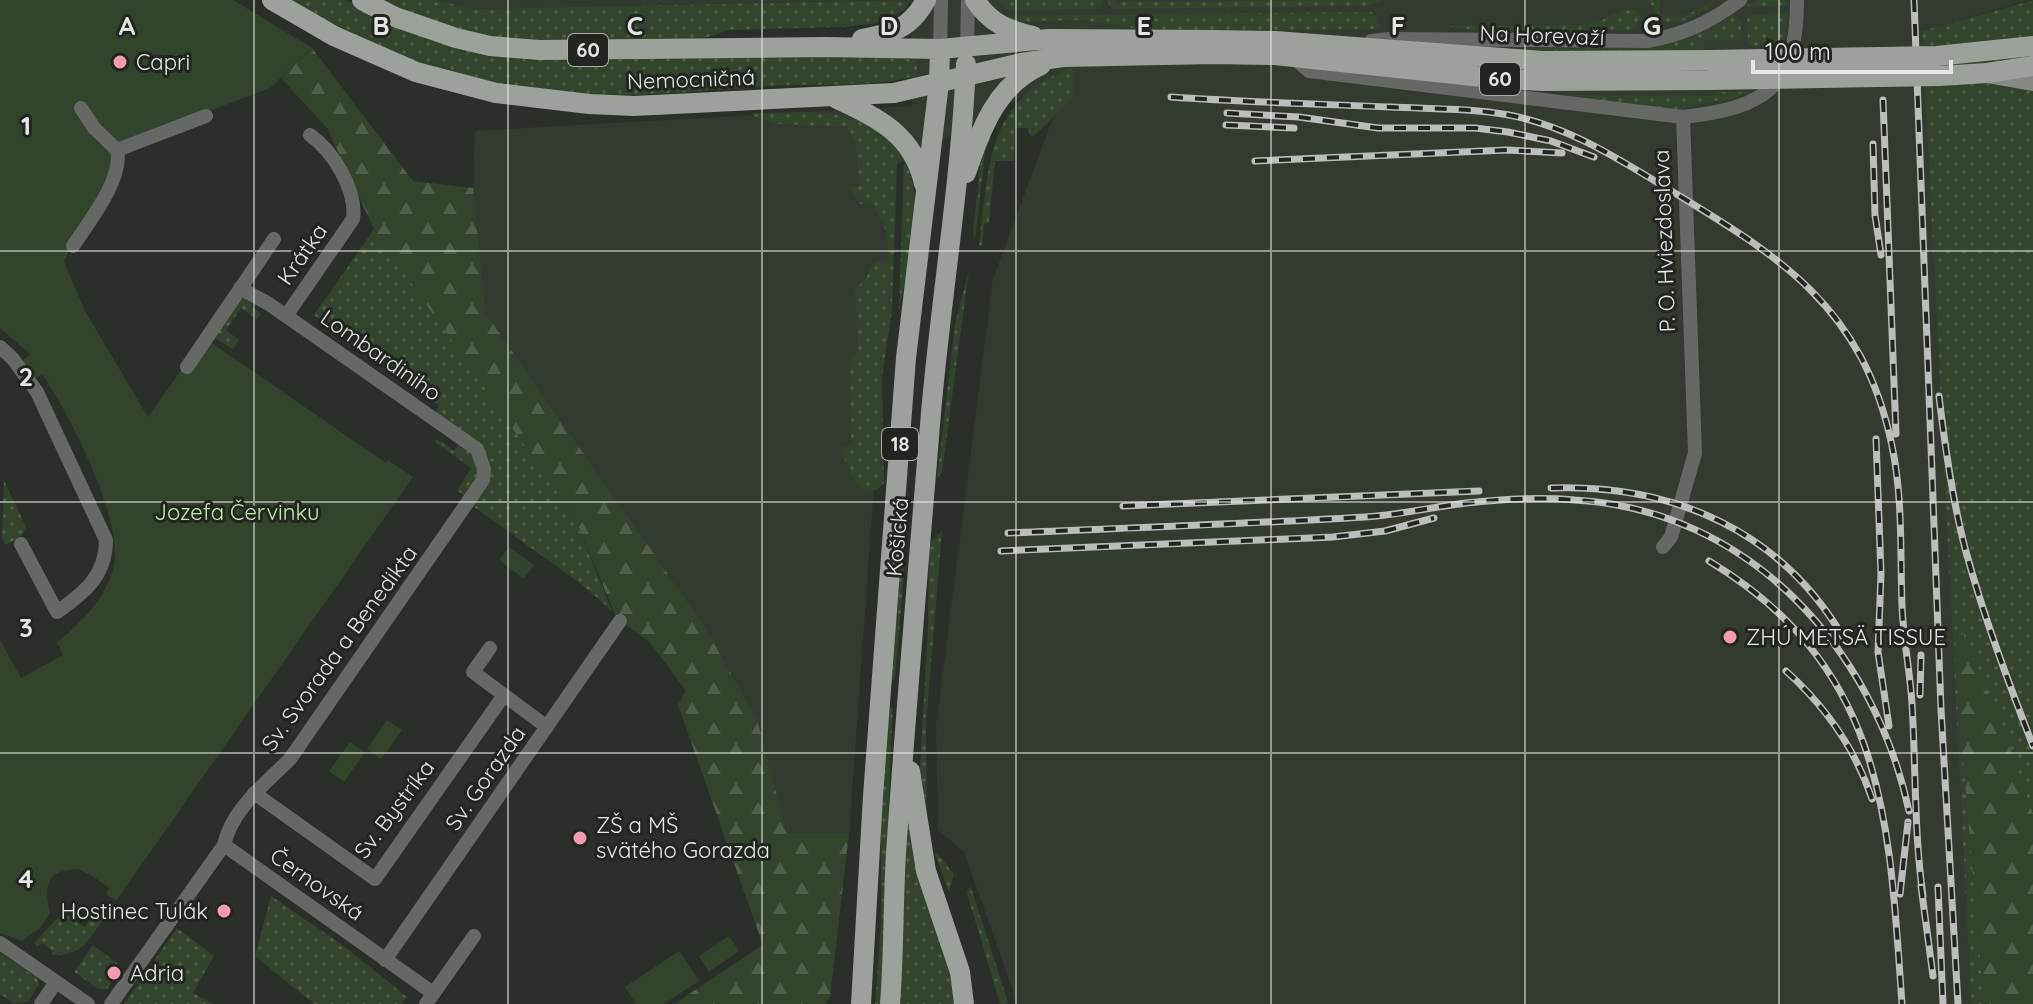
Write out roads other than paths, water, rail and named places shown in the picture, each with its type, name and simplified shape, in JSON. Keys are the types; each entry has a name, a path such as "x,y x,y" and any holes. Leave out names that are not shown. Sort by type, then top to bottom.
{"main road":[{"name":"Nemocničná","path":"272,0 375,56 451,83 548,101 634,106 833,97 894,93 939,83"},
{"name":"Nemocničná","path":"362,0 423,28 456,38 511,48 940,49"},
{"path":"824,47 889,33 911,22 926,0"},
{"path":"975,0 986,15 1001,26 1049,39"},
{"name":"Na Horevaží","path":"967,48 1049,39 1229,40 1710,70 1987,73 2033,66"},
{"name":"Na Horevaží","path":"965,76 1063,57 1213,54 1291,56 1543,81 1937,56 2033,46"},
{"name":"60","path":"940,49 967,48"},
{"name":"18","path":"965,76 967,48"},
{"name":"18","path":"939,83 940,49"},
{"name":"Na Horevaží","path":"954,206 983,123 994,105 1020,77 1037,66 1063,57"},
{"path":"1987,73 2033,81"},
{"name":"60","path":"939,83 965,76"},
{"name":"Košická","path":"890,1004 896,857 908,693 940,317 954,206 965,76"},
{"name":"Košická","path":"860,1004 906,358 939,83"},
{"path":"833,97 882,121 900,137 915,160 926,197"},
{"path":"905,735 926,871 960,972 964,1004"}],"street":[{"path":"940,49 941,0"},
{"path":"967,48 968,0"},
{"name":"Na Horevaží","path":"1337,45 1390,39 1647,41 1674,36 1707,22 1740,0"},
{"path":"1683,117 1739,108 1762,97 1773,87 1782,75 1793,47 1797,0"},
{"name":"Na Horevaží","path":"1291,56 1309,71 1683,117"},
{"path":"73,246 107,194 119,158 117,150 94,128 81,108"},
{"path":"117,150 206,116"},
{"name":"P. O. Hviezdoslava","path":"1663,547 1671,537 1695,453 1683,117"},
{"name":"Krátka","path":"286,316 353,219 352,198 333,159 324,145 310,135"},
{"path":"187,367 274,239"},
{"name":"Lombardiniho","path":"240,288 286,316 477,449 484,469"},
{"path":"0,347 13,359 37,392 106,540 105,559 82,594 57,612 21,544"},
{"name":"Sv. Svorada a Benedikta","path":"111,1004 224,845 226,833 254,793 293,755 480,488 484,469"},
{"path":"894,516 923,518"},
{"name":"Sv. Gorazda","path":"385,960 620,621"},
{"path":"490,648 473,672 547,727"},
{"path":"880,692 908,693"},
{"name":"Sv. Bystríka","path":"254,793 375,879 504,695"},
{"name":"Černovská","path":"224,845 385,960 429,999"},
{"path":"429,999 474,936"},
{"path":"0,943 88,1004"},
{"path":"41,1004 56,982"}],"railway":[{"path":"1914,0 1941,709 1958,1004"},
{"path":"1171,97 1465,110 1530,120 1590,144 1665,187 1744,237 1779,262 1810,290 1837,321 1860,356 1879,398 1896,466 1903,617 1912,704 1923,896"},
{"path":"1883,100 1896,434"},
{"path":"1227,113 1299,117 1378,128 1475,128 1551,141 1594,157"},
{"path":"1226,125 1294,128"},
{"path":"1873,144 1875,215 1881,255"},
{"path":"1255,161 1507,150 1562,153"},
{"path":"1939,396 1949,472 1965,548 1988,623 2033,746"},
{"path":"1876,439 1881,574 1878,652 1889,726"},
{"path":"1551,488 1596,489 1640,495 1682,506 1721,522 1757,543 1791,571 1820,603 1846,642"},
{"path":"1123,506 1479,491"},
{"path":"1008,533 1365,517 1521,499 1575,500 1638,510 1696,530 1748,560 1794,598 1834,644 1867,695 1892,751 1909,811"},
{"path":"1001,551 1333,537 1385,531 1434,518"},
{"path":"1709,561 1768,603 1812,649 1844,699 1867,753 1882,811 1891,872 1902,1004"},
{"path":"1920,695 1921,655"},
{"path":"1786,671 1826,713 1848,745 1872,799"},
{"path":"1900,894 1908,822"},
{"path":"1921,886 1933,976"},
{"path":"1938,887 1943,1004"}],"place":[{"name":"Capri","path":"120,62"},
{"name":"ZHÚ METSÄ TISSUE","path":"1730,637"},
{"name":"ZŠ a MŠ svätého Gorazda","path":"580,838"},
{"name":"Hostinec Tulák","path":"224,911"},
{"name":"Adria","path":"114,973"}],"park label":[{"name":"Jozefa Červinku","path":"237,512"}]}
